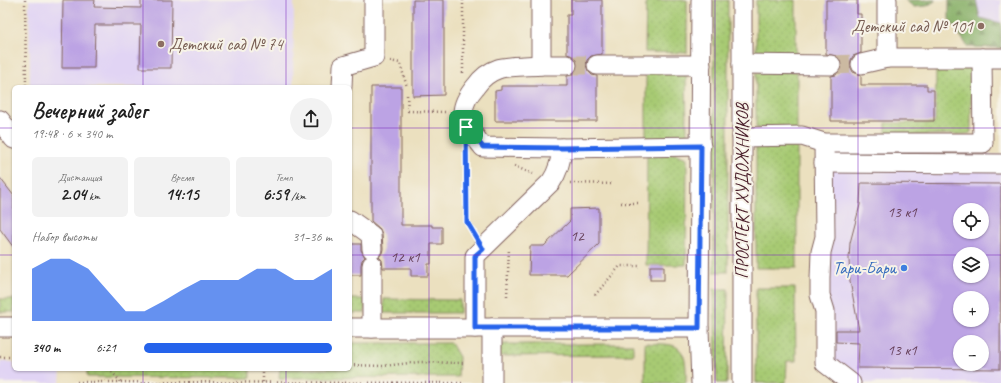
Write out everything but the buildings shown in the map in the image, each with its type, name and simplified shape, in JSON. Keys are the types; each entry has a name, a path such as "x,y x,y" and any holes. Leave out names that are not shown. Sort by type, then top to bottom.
{"street":[{"path":"342,85 343,66 374,57 374,0"},
{"path":"541,0 541,65"},
{"path":"701,0 699,328 701,383"},
{"name":"ПРОСПЕКТ ХУДОЖНИКОВ","path":"742,0 742,383"},
{"path":"887,0 887,58"},
{"path":"861,64 887,58 1001,58"},
{"path":"742,137 802,136 824,142 983,143 982,58"},
{"path":"742,64 831,65"},
{"path":"567,65 498,68 482,79 465,112 483,147 562,148 701,146"},
{"path":"597,65 701,65"},
{"path":"0,120 12,136"},
{"path":"824,142 825,237 821,252 820,295 824,311 825,363 851,383"},
{"path":"492,383 475,256 557,174 562,148"},
{"path":"824,163 1001,164"},
{"path":"352,221 371,235 372,328"},
{"path":"0,327 12,327"},
{"path":"352,328 699,328"}],"path":[{"path":"25,0 26,85"},
{"path":"463,0 463,88 465,112 467,222 483,249"},
{"path":"374,57 400,63 407,87"},
{"path":"407,95 408,111 465,112"},
{"path":"621,203 640,203"},
{"path":"507,296 509,223"},
{"path":"595,296 620,266 639,266"},
{"path":"0,357 12,357"},
{"path":"352,366 383,366 419,362 464,363"},
{"path":"111,371 121,382"},
{"path":"263,371 263,382"},
{"path":"77,382 464,383"}],"shaded area":[{"name":"Детский сад № 74","path":"29,0 294,0 293,85 30,85"},
{"path":"954,0 1001,0 1001,44"},
{"name":"Тари-Бари","path":"827,153 1001,155 1001,383 843,383 828,361"},
{"path":"0,361 12,362 12,371 61,371 60,383 0,383"}],"green space":[{"path":"646,0 687,0 687,53 645,52"},
{"path":"714,0 728,0 728,272 714,272"},
{"path":"756,0 796,0 796,57 764,57 756,55"},
{"path":"905,0 935,1 927,6 914,7"},
{"name":"Детский сад № 101","path":"949,0 976,0 980,18 1001,23 1001,48 968,47 949,19"},
{"path":"937,66 971,67 971,132 968,134 886,136 886,123 935,123"},
{"path":"797,71 797,131 756,128 756,73"},
{"path":"646,73 686,73 687,137 646,140"},
{"path":"797,142 797,268 756,268 756,146"},
{"path":"647,154 676,154 687,158 686,265 646,265"},
{"path":"756,288 795,288 796,361 787,361 786,383 756,383"},
{"path":"714,289 728,289 727,383 717,383"},
{"path":"0,299 12,299 12,312 0,312"},
{"path":"352,299 365,299 365,313 352,313"},
{"path":"384,299 460,300 460,313 383,313"},
{"path":"352,343 451,343 459,357 458,377 279,378 280,371 352,371"},
{"path":"645,343 671,345 681,350 685,360 686,383 645,383"},
{"path":"504,344 633,344 633,355 497,356 500,346"},
{"path":"87,371 250,371 250,378 87,377"}],"tunnel":[{"path":"831,65 861,64"},
{"path":"567,65 597,65"}],"place":[{"name":"Детский сад № 101","path":"981,26"},
{"name":"Детский сад № 74","path":"161,44"},
{"name":"Тари-Бари","path":"904,268"}],"route":[{"path":"466,127 483,147 623,148 701,146 699,328 475,328 475,256 483,249 467,222 466,127"}]}
